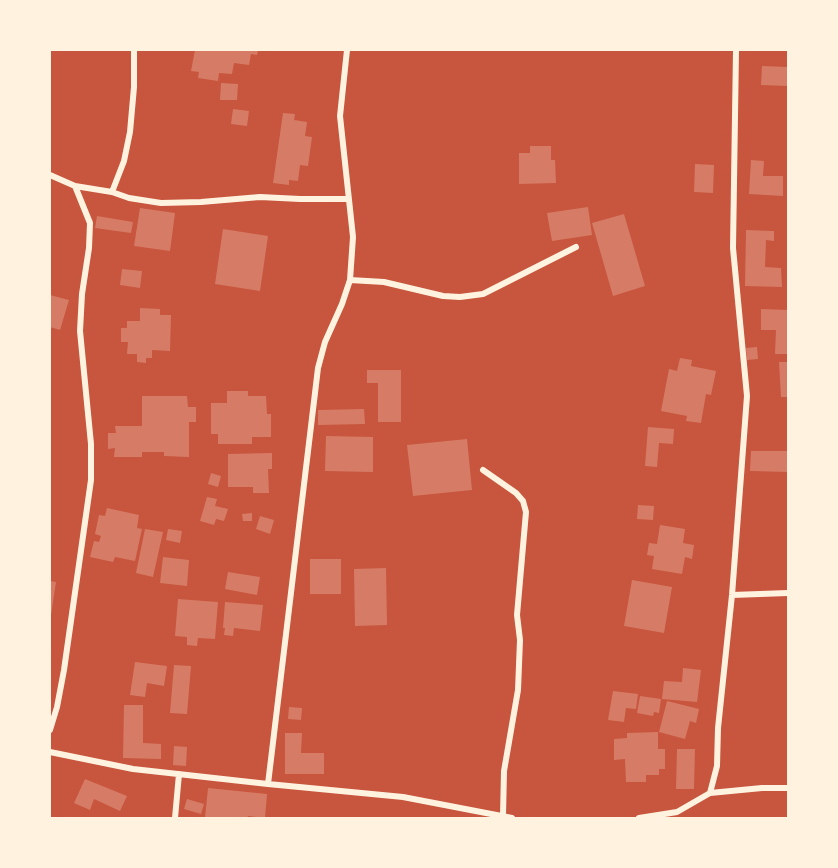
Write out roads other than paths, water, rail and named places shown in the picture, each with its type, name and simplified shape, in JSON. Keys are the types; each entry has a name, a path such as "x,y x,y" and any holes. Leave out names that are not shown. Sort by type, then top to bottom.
{"street":[{"path":"112,192 124,161 130,132 135,50"},
{"path":"268,784 318,368 325,342 350,280 352,237 340,116 347,50"},
{"path":"710,793 717,766 718,728 732,595 747,396 733,248 736,50"},
{"path":"50,175 75,186 161,203 260,197 348,199"},
{"path":"50,730 64,670 91,480 80,331 90,223 75,186"},
{"path":"350,280 384,282 443,296 460,297 483,294 576,247"},
{"path":"483,470 516,494 523,501 526,512 517,615 520,640 518,690 504,771 503,816"},
{"path":"732,595 789,593"},
{"path":"50,752 133,769 403,797 512,819"},
{"path":"175,819 179,774"},
{"path":"639,819 677,812 710,793 789,788"}]}
